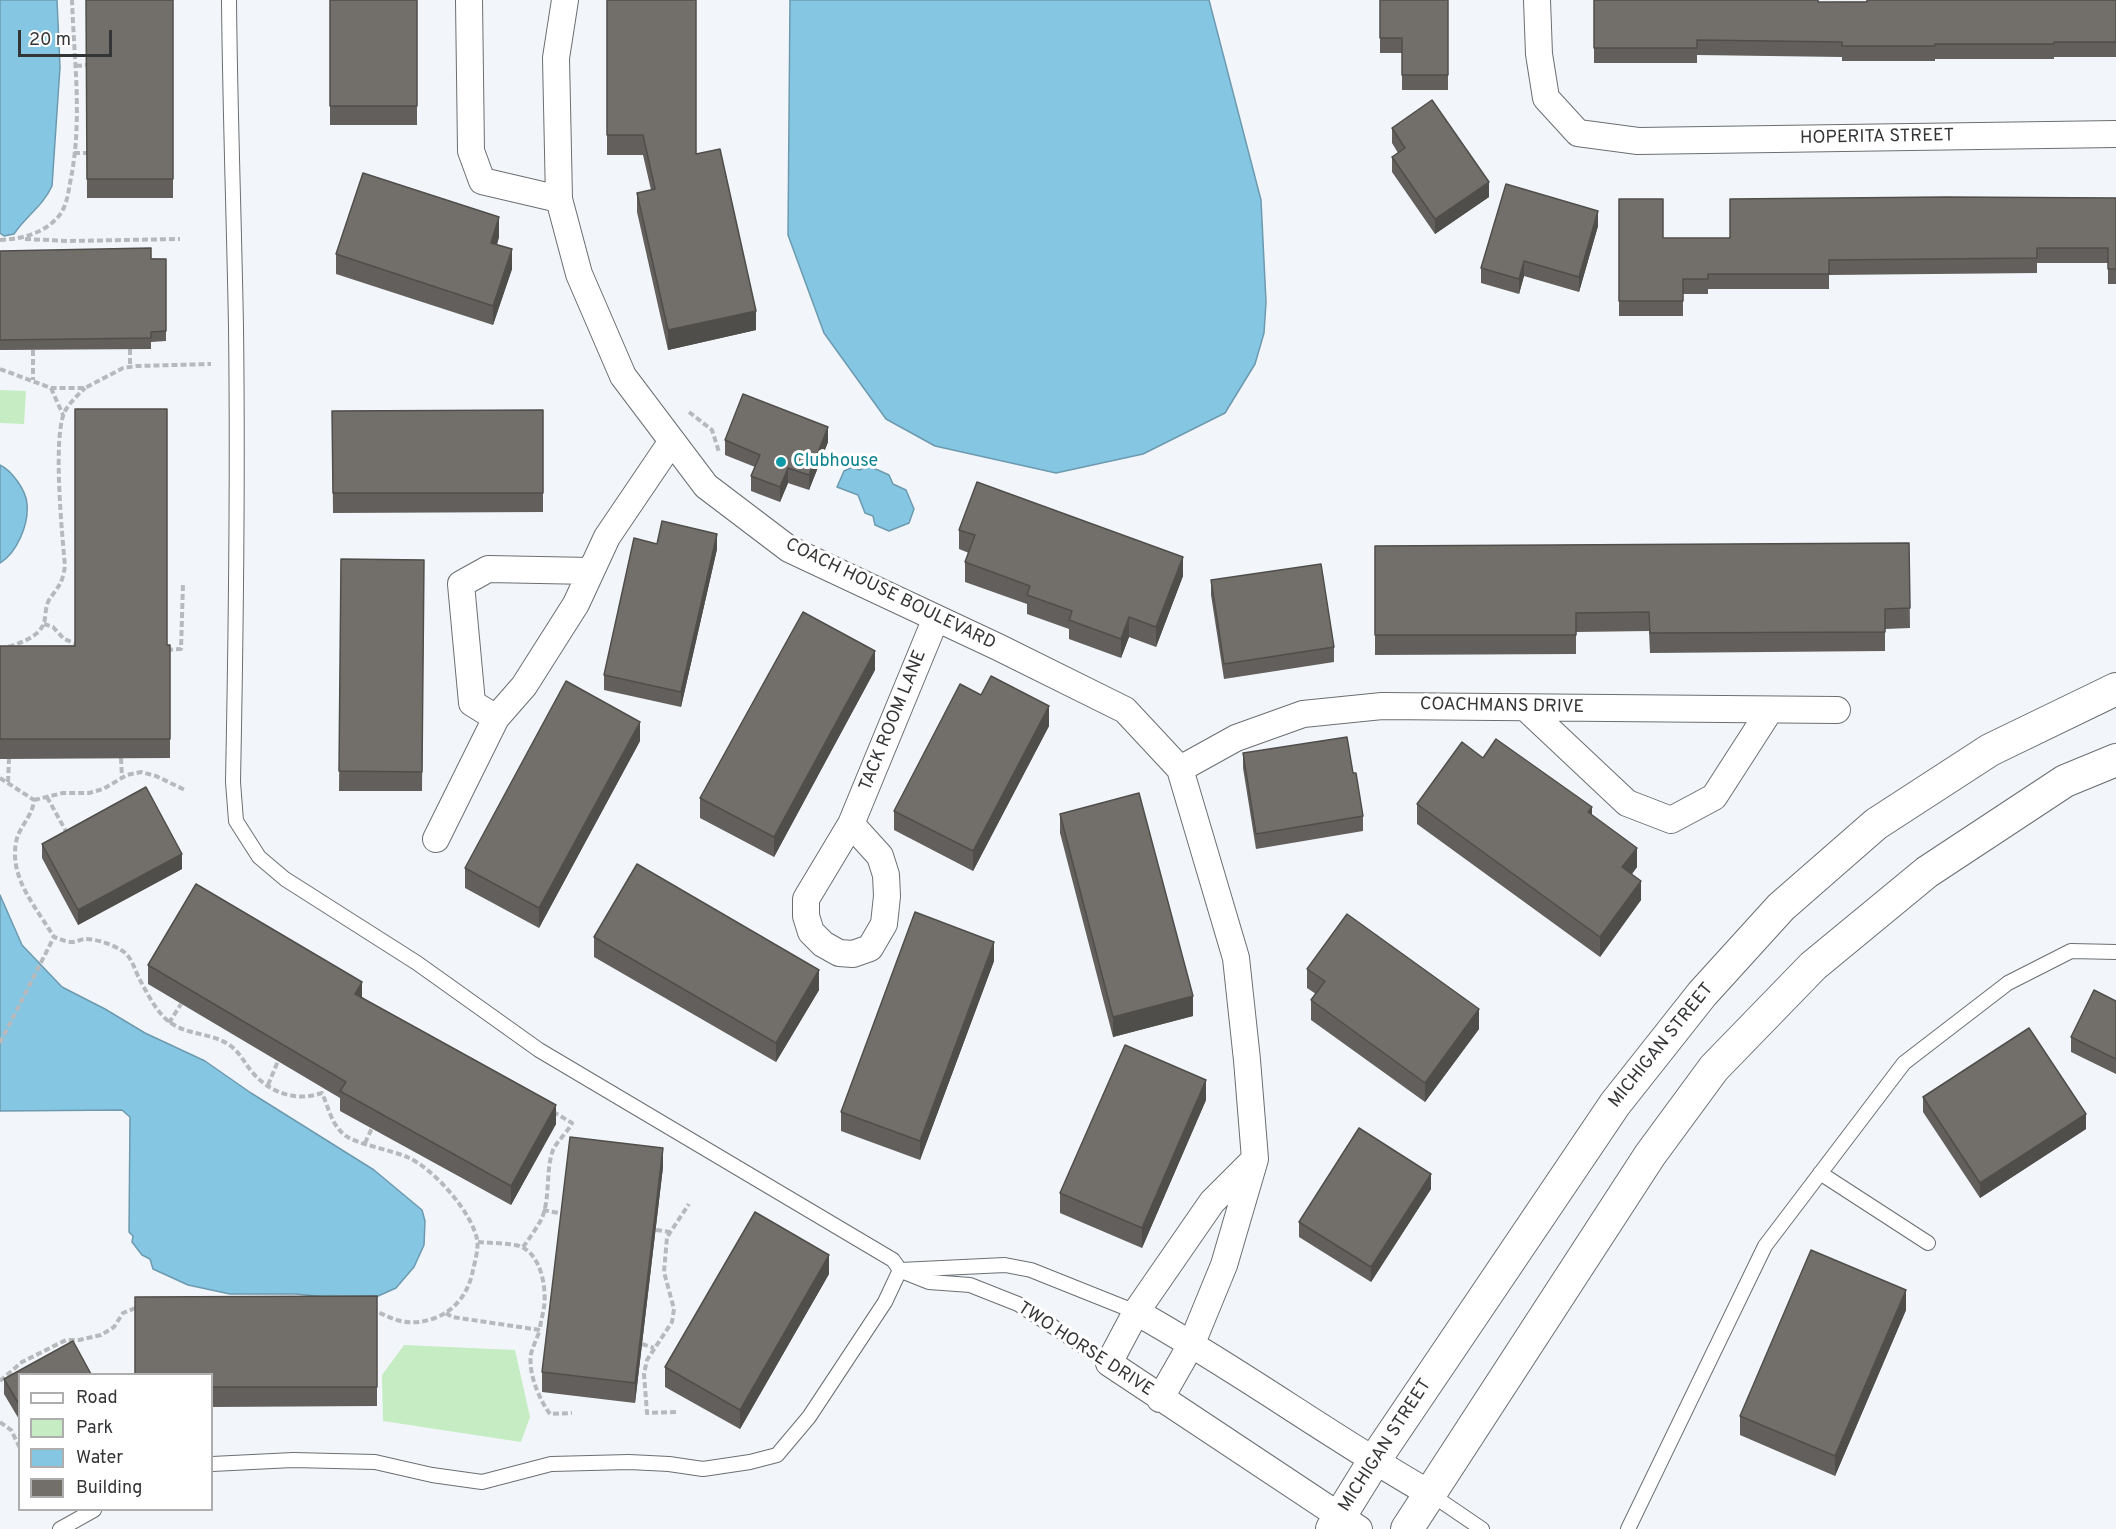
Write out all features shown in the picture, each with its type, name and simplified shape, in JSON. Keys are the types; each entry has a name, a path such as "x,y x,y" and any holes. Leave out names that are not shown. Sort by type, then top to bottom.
{"street":[{"path":"469,0 471,152 482,181 559,199"},
{"name":"COACH HOUSE BOULEVARD","path":"565,0 556,58 559,199 579,274 623,376 706,486 789,549 1125,710 1180,769 1236,958 1248,1060 1255,1159 1224,1265 1192,1343 1160,1399"},
{"name":"HOPERITA STREET","path":"1537,0 1539,54 1546,98 1578,133 1638,141 2116,134"},
{"path":"436,839 496,718 524,686 576,604 607,537 672,441"},
{"path":"496,718 472,703 461,584 489,568 591,571"},
{"name":"TACK ROOM LANE","path":"851,824 880,856 886,875 887,896 884,924 870,948 853,954 838,953 823,944 811,932 806,916 806,899 851,824 936,618"},
{"name":"MICHIGAN STREET","path":"1344,1525 1374,1461 1615,1104 1702,994 1781,907 1876,824 1952,774 1990,750 2116,689"},
{"name":"COACHMANS DRIVE","path":"1180,769 1236,738 1303,714 1382,706 1837,710"},
{"path":"1526,708 1627,803 1671,820 1714,797 1770,710"},
{"path":"1407,1529 1650,1155 1714,1068 1813,966 1927,872 2065,781 2116,760"},
{"path":"1109,1363 1137,1312 1212,1202 1255,1159"},
{"path":"1137,1312 1192,1343 1374,1461 1429,1493"},
{"name":"TWO HORSE DRIVE","path":"1109,1363 1344,1525"}],"lane":[{"name":"TWO HORSE DRIVE","path":"229,0 237,555 233,782 236,821 259,857 285,879 417,963 539,1050 893,1260 900,1270 929,1282 970,1285 1018,1304 1109,1363"},
{"path":"1628,1529 1765,1246 1904,1063 2008,983 2071,951 2116,952"},
{"path":"1820,1173 1928,1243"},
{"path":"213,1464 293,1460 375,1462 432,1475 482,1482 551,1464 629,1462 703,1468 750,1462 777,1455 809,1417 885,1302 900,1270 1005,1265 1030,1270 1137,1312"},
{"path":"1429,1493 1482,1529"},
{"path":"60,1529 91,1511"}],"path":[{"path":"22,238 47,226 59,216 66,203 73,168 78,100 72,0"},
{"path":"76,66 86,65"},
{"path":"74,153 87,153"},
{"path":"0,240 22,238 69,241 180,239"},
{"path":"130,348 130,367"},
{"path":"33,350 33,380"},
{"path":"0,649 35,635 44,624 49,601 63,580 65,566 59,459 63,415 70,403 85,388 123,368 171,364 211,364"},
{"path":"0,369 51,388 85,388"},
{"path":"51,388 63,415"},
{"path":"157,650 181,649 183,584"},
{"path":"44,624 53,627 64,639 85,647"},
{"path":"121,758 122,778"},
{"path":"8,783 9,759"},
{"path":"0,778 34,800 63,793 89,793 104,789 122,778 141,772 156,776 184,790"},
{"path":"47,797 71,842"},
{"path":"34,800 29,816 20,830 15,850 15,862 28,896 54,937 73,942 85,939 100,941 122,950 133,963 139,979 160,1013 169,1023 184,1031 226,1043 245,1060 253,1072 274,1090 293,1097 310,1097 322,1093 327,1084"},
{"path":"0,1043 54,937"},
{"path":"169,1023 181,1004"},
{"path":"268,1085 278,1061"},
{"path":"322,1093 328,1111 346,1136 388,1149 421,1164 443,1183 468,1220 478,1242 473,1273 467,1289 452,1310 434,1318 409,1323 393,1320 366,1309"},
{"path":"523,1247 542,1218 554,1147 567,1134 572,1123 544,1106"},
{"path":"365,1143 372,1128"},
{"path":"676,1412 647,1413 644,1374 647,1360 672,1322 674,1309 663,1272 667,1237 689,1204"},
{"path":"543,1210 564,1214"},
{"path":"656,1230 670,1232"},
{"path":"478,1242 517,1245 528,1250 535,1258 544,1290 540,1330 531,1355 535,1384 550,1414 572,1413"},
{"path":"0,1381 22,1362 66,1340 79,1340 101,1335 114,1327 123,1313 145,1304"},
{"path":"445,1313 452,1317 540,1330"},
{"path":"642,1344 654,1348"},
{"path":"0,1422 11,1431 18,1444"}],"green space":[{"path":"0,390 26,391 24,424 0,423"},
{"path":"404,1345 515,1350 530,1417 521,1442 383,1421 382,1375"}],"water":[{"path":"0,0 57,0 60,67 52,186 14,234 4,236 0,233"},
{"path":"790,0 1209,0 1261,200 1266,302 1264,333 1255,364 1225,413 1143,454 1056,473 935,446 886,419 824,333 788,235"},
{"path":"0,465 21,487 26,499 27,512 24,529 17,545 0,563"},
{"path":"869,466 889,475 893,484 906,490 914,509 909,523 889,531 875,525 873,516 865,513 858,495 837,487 844,471 853,467 859,470"},
{"path":"0,895 22,945 62,987 145,1033 205,1061 251,1093 374,1170 422,1210 425,1221 424,1245 414,1267 396,1288 367,1301 296,1294 230,1294 188,1285 153,1269 150,1259 142,1255 132,1242 133,1236 129,1232 130,1117 122,1110 0,1111"}],"building":[{"path":"86,0 173,0 173,179 87,179"},
{"path":"330,0 417,0 417,106 330,106"},
{"path":"607,0 696,0 696,154 720,149 756,311 668,330 637,193 655,189 643,135 607,135"},
{"path":"1380,0 1448,0 1448,75 1402,75 1402,38 1380,38"},
{"path":"1594,0 1867,2 1867,0 2116,0 2116,42 1842,46 1842,42 1697,40 1697,48 1594,48"},
{"path":"1432,100 1489,182 1435,219 1392,157 1405,148 1392,128"},
{"path":"363,173 499,217 491,243 512,249 493,306 336,254"},
{"path":"1506,184 1598,211 1579,277 1524,261 1519,279 1481,268"},
{"path":"2116,198 2116,269 2108,269 2108,248 2037,248 2037,258 1829,260 1829,274 1708,274 1708,279 1683,279 1683,301 1619,301 1619,199 1663,199 1663,238 1730,238 1730,199"},
{"path":"151,248 151,259 166,259 166,331 151,332 151,338 0,340 0,251"},
{"name":"Clubhouse","path":"743,394 828,427 809,475 788,468 780,487 751,476 760,455 725,440"},
{"path":"75,409 167,409 167,645 170,645 170,739 0,739 0,646 75,646"},
{"path":"543,410 543,493 333,493 332,411"},
{"path":"977,482 1183,557 1156,627 1129,617 1121,639 1069,620 1072,611 1027,595 1030,586 965,562 975,535 959,530"},
{"path":"662,521 717,534 681,692 604,675 634,538 657,544"},
{"path":"1909,543 1910,608 1885,609 1885,632 1650,633 1649,612 1576,613 1576,635 1375,635 1375,546"},
{"path":"341,559 424,560 422,772 339,771"},
{"path":"1321,564 1334,647 1224,664 1211,580"},
{"path":"803,612 875,651 774,837 700,798"},
{"path":"991,676 1049,706 973,851 894,811 960,684 981,695"},
{"path":"566,681 640,722 539,908 465,868"},
{"path":"1347,737 1363,816 1256,834 1243,753"},
{"path":"1496,739 1592,807 1588,812 1637,848 1622,867 1641,881 1600,937 1417,804 1462,742 1483,758"},
{"path":"146,787 182,854 78,910 42,844"},
{"path":"1139,793 1193,996 1113,1017 1060,814"},
{"path":"637,864 819,970 776,1043 594,937"},
{"path":"196,884 362,982 355,994 556,1105 511,1186 340,1091 346,1082 148,965"},
{"path":"915,912 994,942 920,1141 841,1112"},
{"path":"1347,914 1479,1009 1425,1083 1311,1000 1325,981 1307,969"},
{"path":"2094,990 2116,1001 2116,1059 2071,1037"},
{"path":"2029,1028 2086,1114 1980,1183 1923,1097"},
{"path":"1125,1045 1206,1080 1142,1228 1060,1193"},
{"path":"1359,1128 1431,1174 1371,1267 1299,1222"},
{"path":"570,1137 663,1148 635,1383 542,1372"},
{"path":"755,1212 829,1255 740,1410 665,1367"},
{"path":"1811,1250 1906,1290 1835,1456 1740,1416"},
{"path":"377,1296 377,1387 213,1387 213,1373 135,1373 135,1297"},
{"path":"73,1341 90,1373 18,1373 18,1403 4,1379"}],"place":[{"name":"Clubhouse","path":"781,462"}]}
